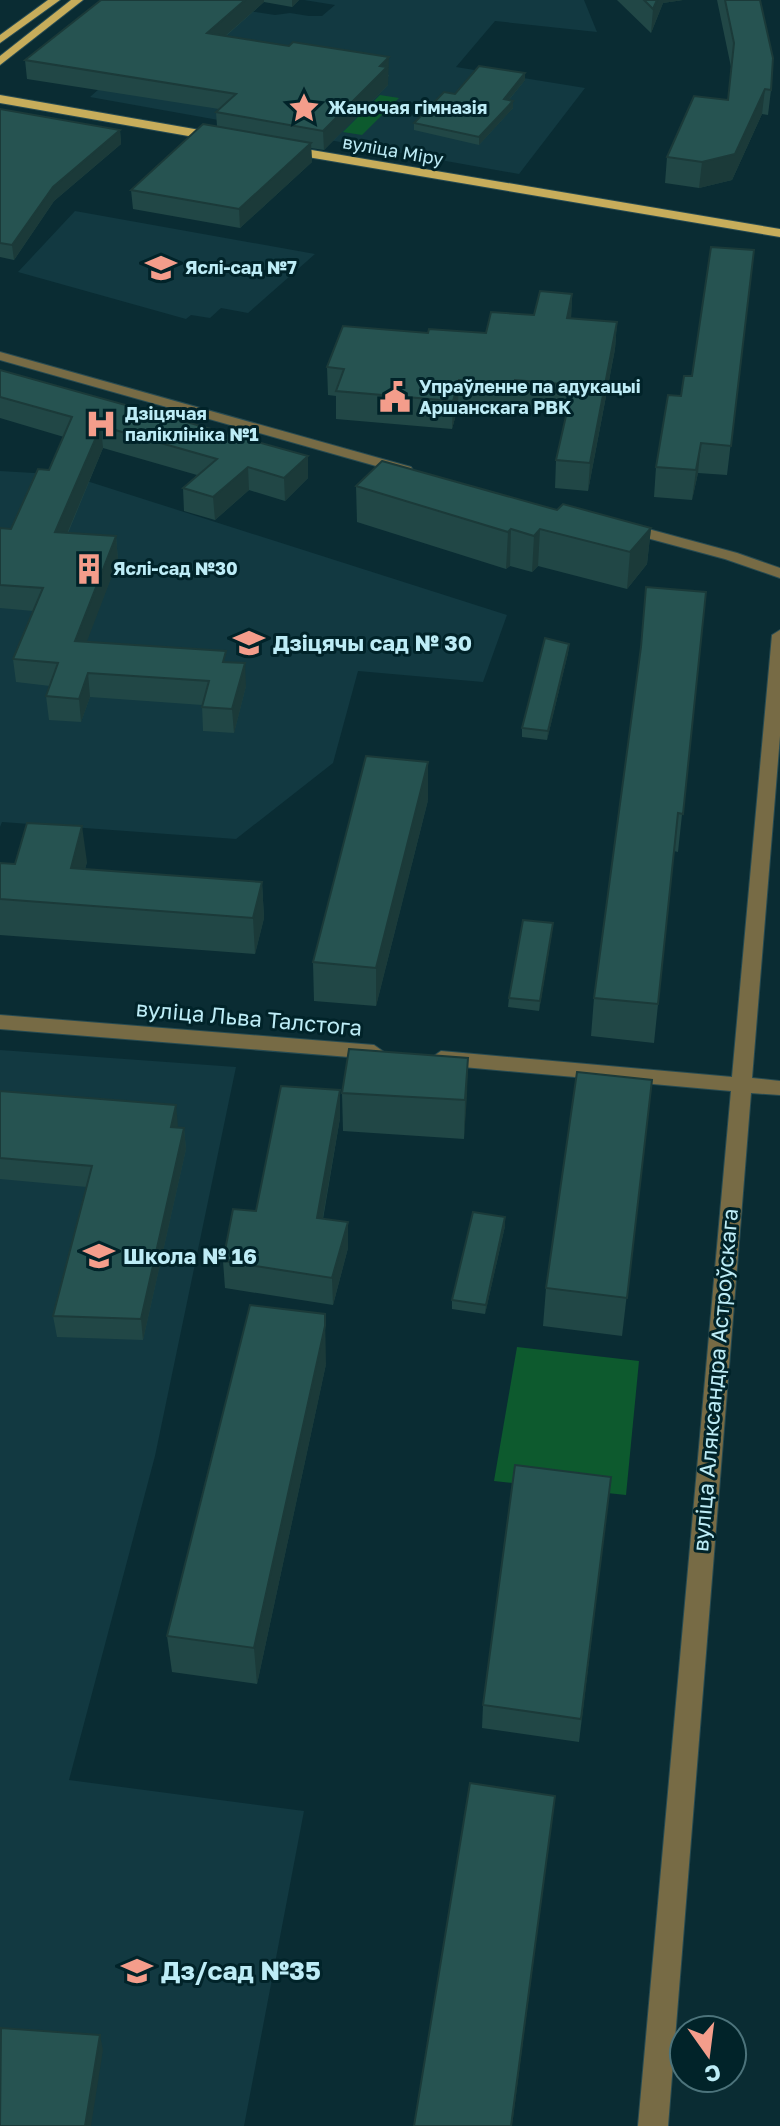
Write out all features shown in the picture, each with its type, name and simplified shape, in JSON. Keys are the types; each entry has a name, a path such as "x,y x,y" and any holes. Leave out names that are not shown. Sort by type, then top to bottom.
{"main road":[{"path":"0,40 55,0"},
{"path":"0,62 78,0"},
{"path":"0,99 235,141"},
{"name":"вуліца Міру","path":"281,149 780,233"}],"street":[{"path":"0,356 422,475"},
{"path":"608,523 731,556 780,573"},
{"name":"вуліца Аляксандра Астроўскага","path":"653,2126 780,635"},
{"name":"вуліца Льва Талстога","path":"0,1022 390,1054"},
{"path":"422,1056 780,1088"}],"shaded area":[{"path":"304,0 584,0 597,32 495,21 456,67 585,88 519,174 90,97 195,3 275,15 290,13 309,16 322,16 335,5"},
{"name":"Яслі-сад №7","path":"75,211 315,254 248,313 221,308 210,318 191,315 186,319 18,272"},
{"name":"Дзіцячы сад № 30","path":"0,471 68,475 507,615 483,682 358,671 333,763 236,839 2,822 0,827"},
{"path":"0,1050 236,1067 155,1456 69,1780 304,1811 244,2126 0,2126"}],"green space":[{"path":"380,95 399,98 362,135 343,132"},
{"path":"517,1347 639,1361 626,1495 494,1481"}],"building":[{"path":"101,0 245,0 207,33 389,57 380,66 387,67 323,131 216,112 236,94 25,60"},
{"path":"644,0 657,0 653,9"},
{"path":"725,0 760,0 773,58 771,90 765,89 735,154 702,162 667,157 694,96 728,100 734,43"},
{"path":"479,66 525,73 504,99 513,101 479,137 414,123 444,92 455,94"},
{"path":"0,109 120,130 53,187 12,245 0,243"},
{"path":"203,124 311,143 239,209 131,190"},
{"path":"711,247 754,250 731,446 701,443 696,470 656,467 668,395 681,396 684,376 692,376"},
{"path":"540,291 572,294 567,318 617,322 590,463 556,460 573,385 515,380 515,384 459,380 453,401 336,391 344,369 327,367 343,326 428,333 429,329 486,333 491,312 534,315"},
{"path":"0,370 308,456 284,478 248,467 213,497 183,488 217,459 101,426 55,532 116,536 75,641 226,651 223,662 245,663 232,709 202,707 209,681 88,673 79,699 46,696 58,663 13,659 43,588 0,585 0,528 11,529 38,469 49,470 72,417 0,397"},
{"path":"382,461 557,510 563,504 651,528 630,552 540,529 534,536 511,529 508,532 356,486"},
{"path":"646,587 706,592 683,814 678,813 658,1004 594,998 641,647"},
{"path":"545,638 569,644 548,731 522,728"},
{"path":"366,756 428,762 376,968 313,962"},
{"path":"27,823 82,826 71,868 262,882 253,918 0,899 0,863 15,864"},
{"path":"523,920 553,923 540,1001 509,998"},
{"path":"349,1049 468,1058 465,1100 342,1093"},
{"path":"577,1072 652,1080 627,1298 546,1288"},
{"path":"281,1086 340,1090 317,1218 348,1222 332,1278 223,1261 233,1209 256,1211"},
{"path":"0,1091 176,1105 171,1127 184,1128 141,1319 53,1316 92,1166 0,1158"},
{"path":"473,1212 505,1217 486,1305 452,1300"},
{"path":"250,1305 325,1314 325,1326 254,1648 167,1636"},
{"path":"515,1465 611,1477 581,1719 483,1705"},
{"path":"470,1783 555,1796 511,2126 414,2126"},
{"path":"1,2028 100,2035 85,2126 0,2126"}],"place":[{"name":"Жаночая гімназія","path":"304,108"},
{"name":"Яслі-сад №7","path":"161,268"},
{"name":"Упраўленне па адукацыі Аршанскага РВК","path":"395,397"},
{"name":"Дзіцячая паліклініка №1","path":"101,424"},
{"name":"Яслі-сад №30","path":"89,569"},
{"name":"Дзіцячы сад № 30","path":"249,643"},
{"name":"Школа № 16","path":"99,1256"},
{"name":"Дз/сад №35","path":"137,1971"}]}
